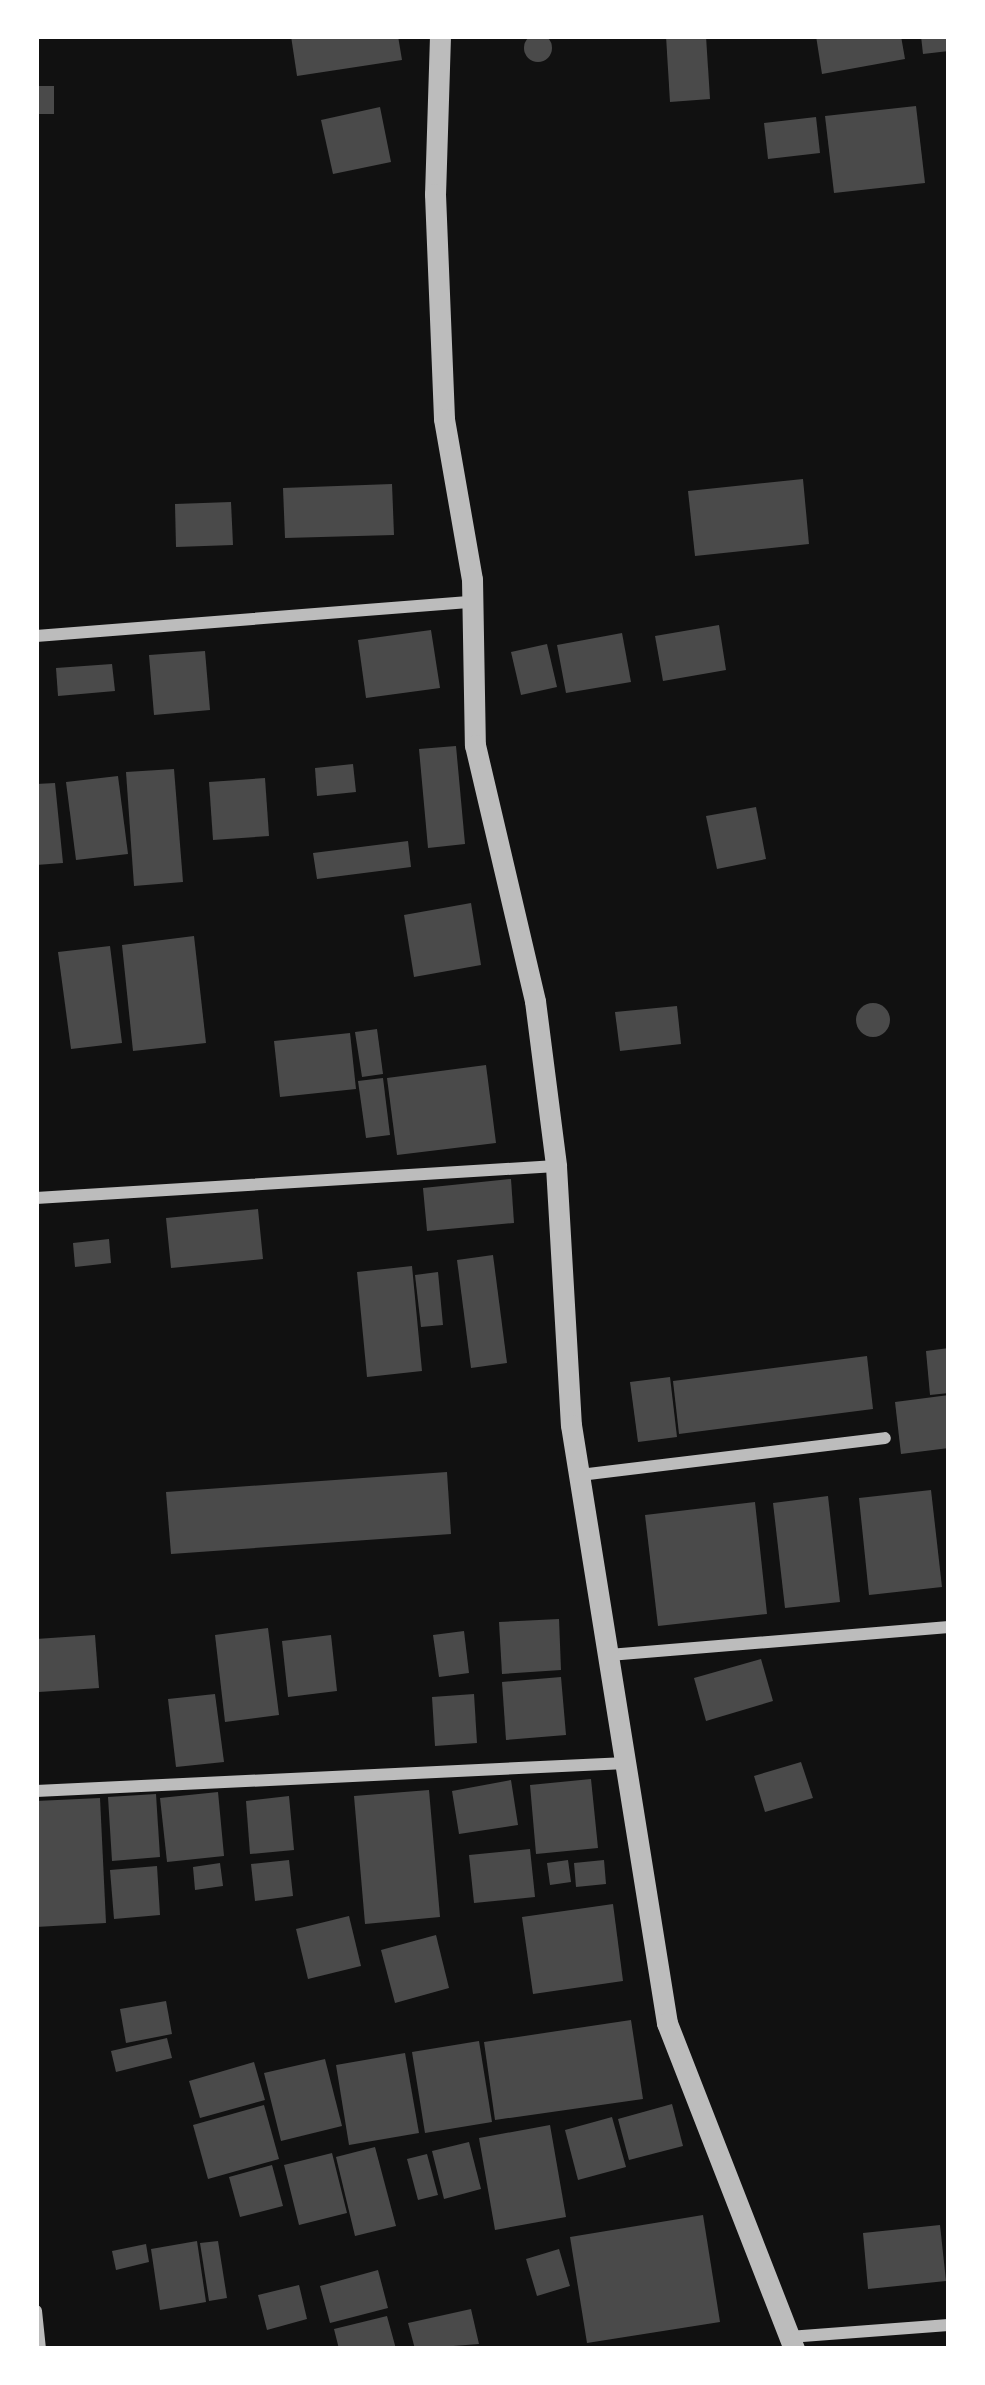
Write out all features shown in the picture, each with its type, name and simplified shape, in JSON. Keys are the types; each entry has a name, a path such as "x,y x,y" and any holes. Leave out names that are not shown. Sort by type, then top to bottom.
{"street":[{"path":"440,36 435,194 444,419 472,602 475,745 535,1001 556,1166 580,1475 667,2023 792,2343 949,2325"},
{"path":"36,636 472,602"},
{"path":"36,1198 556,1166"},
{"path":"580,1475 885,1438"},
{"path":"609,1655 949,1627"},
{"path":"36,1791 627,1762"},
{"path":"36,2311 40,2349"}],"building":[{"path":"538,34 548,38 552,48 548,58 538,62 528,58 524,48 528,38"},
{"path":"291,36 398,36 402,60 297,76"},
{"path":"666,36 706,36 710,99 670,102"},
{"path":"816,36 901,36 905,59 822,74"},
{"path":"921,36 949,36 949,51 923,54"},
{"path":"36,86 54,86 54,114 36,114"},
{"path":"916,106 925,183 834,193 825,116"},
{"path":"380,107 391,162 333,174 321,120"},
{"path":"816,117 820,153 768,159 764,123"},
{"path":"803,479 809,544 695,556 688,491"},
{"path":"392,484 394,535 285,538 283,488"},
{"path":"231,502 233,545 176,547 175,504"},
{"path":"719,625 726,670 663,681 655,636"},
{"path":"431,630 440,688 366,698 358,640"},
{"path":"622,633 631,682 566,693 557,645"},
{"path":"547,644 557,687 521,695 511,652"},
{"path":"205,651 210,710 154,715 149,655"},
{"path":"112,664 115,691 58,696 56,668"},
{"path":"456,746 465,844 428,848 419,749"},
{"path":"353,764 356,792 317,796 315,768"},
{"path":"174,769 183,882 134,886 126,772"},
{"path":"118,776 128,854 76,860 66,782"},
{"path":"265,778 269,836 213,840 209,782"},
{"path":"55,783 63,863 36,865 36,784"},
{"path":"756,807 766,859 717,869 706,816"},
{"path":"408,841 411,867 317,879 313,853"},
{"path":"471,903 481,965 414,977 404,915"},
{"path":"194,936 206,1043 133,1051 122,945"},
{"path":"110,946 122,1043 71,1049 58,952"},
{"path":"873,1003 885,1008 890,1020 885,1032 873,1037 861,1032 856,1020 861,1008"},
{"path":"677,1006 681,1044 620,1051 615,1012"},
{"path":"377,1029 383,1074 362,1077 355,1032"},
{"path":"350,1033 356,1089 280,1097 274,1041"},
{"path":"486,1065 496,1143 397,1155 387,1078"},
{"path":"383,1078 390,1135 366,1138 358,1081"},
{"path":"511,1179 514,1223 427,1231 423,1188"},
{"path":"258,1209 263,1259 171,1268 166,1218"},
{"path":"109,1239 111,1263 75,1267 73,1243"},
{"path":"493,1255 507,1363 471,1368 457,1260"},
{"path":"412,1266 422,1371 367,1377 357,1272"},
{"path":"438,1272 443,1325 421,1327 415,1275"},
{"path":"949,1348 949,1393 930,1395 926,1351"},
{"path":"867,1356 873,1409 679,1434 673,1381"},
{"path":"670,1377 677,1437 638,1442 630,1382"},
{"path":"949,1395 949,1448 901,1454 895,1402"},
{"path":"447,1472 451,1534 171,1554 166,1492"},
{"path":"931,1490 942,1587 869,1595 859,1498"},
{"path":"828,1496 840,1602 785,1608 773,1503"},
{"path":"755,1502 767,1614 658,1626 645,1515"},
{"path":"559,1619 561,1670 502,1674 499,1622"},
{"path":"268,1628 279,1715 225,1722 215,1635"},
{"path":"464,1631 469,1673 439,1677 433,1635"},
{"path":"95,1635 99,1688 39,1692 36,1639"},
{"path":"331,1635 337,1691 288,1697 282,1641"},
{"path":"761,1659 773,1701 706,1721 694,1678"},
{"path":"561,1677 566,1735 506,1740 502,1682"},
{"path":"215,1694 224,1762 176,1767 168,1699"},
{"path":"474,1694 477,1743 435,1746 432,1697"},
{"path":"801,1762 813,1798 765,1812 754,1776"},
{"path":"591,1779 598,1848 536,1854 530,1785"},
{"path":"511,1780 518,1825 459,1834 452,1791"},
{"path":"429,1790 440,1917 365,1924 354,1796"},
{"path":"218,1792 224,1856 167,1862 160,1798"},
{"path":"156,1794 160,1857 112,1861 108,1797"},
{"path":"289,1796 294,1850 250,1854 246,1801"},
{"path":"100,1798 106,1923 36,1927 36,1801"},
{"path":"530,1849 535,1897 474,1903 469,1855"},
{"path":"289,1860 293,1896 255,1901 251,1864"},
{"path":"568,1860 571,1882 550,1885 547,1863"},
{"path":"604,1860 606,1884 576,1887 574,1863"},
{"path":"220,1863 223,1886 195,1890 193,1867"},
{"path":"157,1866 160,1915 114,1919 110,1870"},
{"path":"613,1904 623,1981 533,1994 522,1917"},
{"path":"349,1916 361,1966 308,1979 296,1929"},
{"path":"436,1935 449,1988 395,2003 381,1950"},
{"path":"166,2001 172,2034 126,2043 120,2009"},
{"path":"631,2020 643,2099 495,2120 484,2042"},
{"path":"167,2038 172,2058 116,2072 111,2051"},
{"path":"479,2041 492,2122 425,2133 412,2052"},
{"path":"405,2053 419,2133 349,2145 336,2065"},
{"path":"325,2059 342,2126 281,2141 264,2073"},
{"path":"254,2062 265,2100 200,2118 189,2081"},
{"path":"672,2104 683,2146 629,2160 618,2119"},
{"path":"264,2105 279,2159 208,2179 193,2125"},
{"path":"612,2117 626,2167 578,2180 565,2130"},
{"path":"550,2125 566,2217 495,2230 479,2138"},
{"path":"469,2142 481,2189 444,2199 432,2151"},
{"path":"375,2147 396,2226 355,2236 336,2157"},
{"path":"332,2153 347,2213 299,2225 284,2165"},
{"path":"427,2154 438,2195 418,2200 407,2159"},
{"path":"272,2165 283,2206 240,2217 229,2177"},
{"path":"703,2215 720,2322 587,2343 570,2237"},
{"path":"940,2225 946,2281 868,2289 863,2233"},
{"path":"197,2241 206,2302 160,2310 151,2249"},
{"path":"218,2241 227,2298 209,2301 200,2243"},
{"path":"146,2244 149,2262 116,2270 112,2251"},
{"path":"559,2249 570,2286 537,2296 526,2259"},
{"path":"378,2270 388,2308 330,2323 320,2286"},
{"path":"299,2285 307,2319 267,2330 258,2295"},
{"path":"471,2309 479,2344 415,2349 408,2323"},
{"path":"387,2316 396,2349 339,2349 334,2329"}]}
